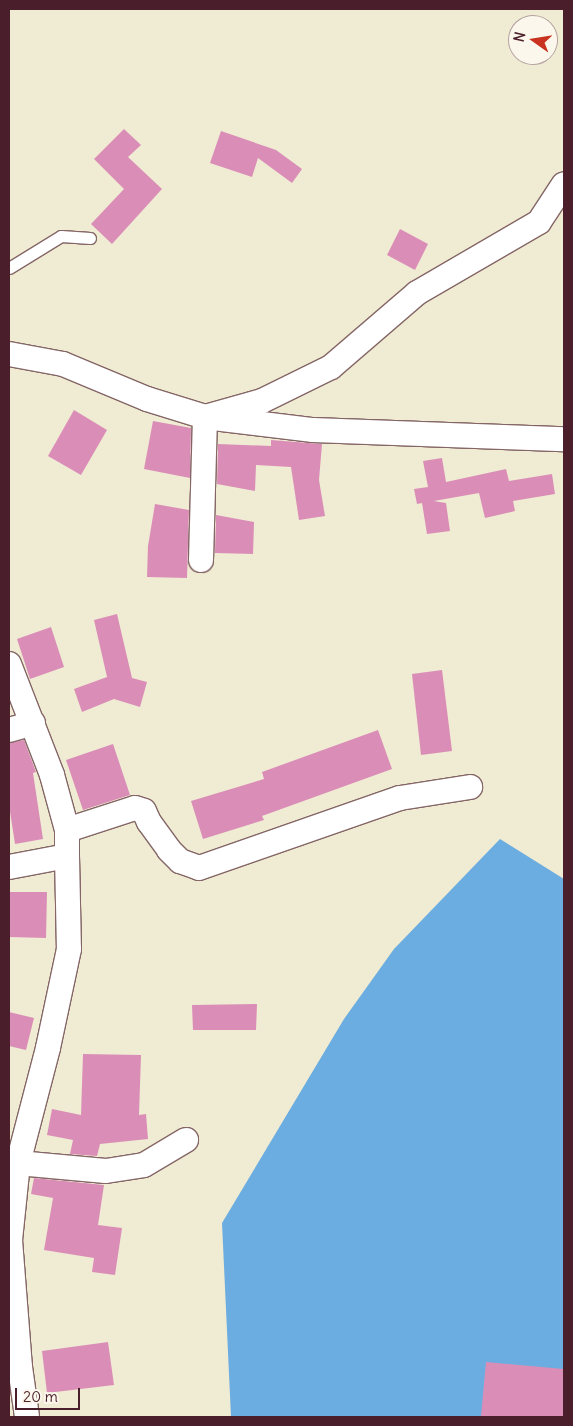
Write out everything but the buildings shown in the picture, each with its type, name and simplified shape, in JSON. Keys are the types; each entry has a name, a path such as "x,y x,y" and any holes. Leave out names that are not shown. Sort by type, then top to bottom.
{"street":[{"path":"205,417 262,401 331,367 417,293 539,222 562,195"},
{"path":"9,354 63,364 147,399 205,417 312,430 564,439"},
{"path":"201,560 205,417"},
{"path":"9,664 52,775 67,830 68,856 69,948 48,1048 18,1163 10,1240 20,1367 27,1417"},
{"path":"9,730 33,723"},
{"path":"67,830 135,808 144,811 149,822 169,850 180,861 198,868 400,798 470,788"},
{"path":"9,867 68,856"},
{"path":"18,1163 106,1171 144,1165 186,1140"}],"lane":[{"path":"9,268 61,236 90,238"}],"water":[{"path":"500,839 564,879 564,1417 231,1417 222,1223 344,1019 394,949"}]}
